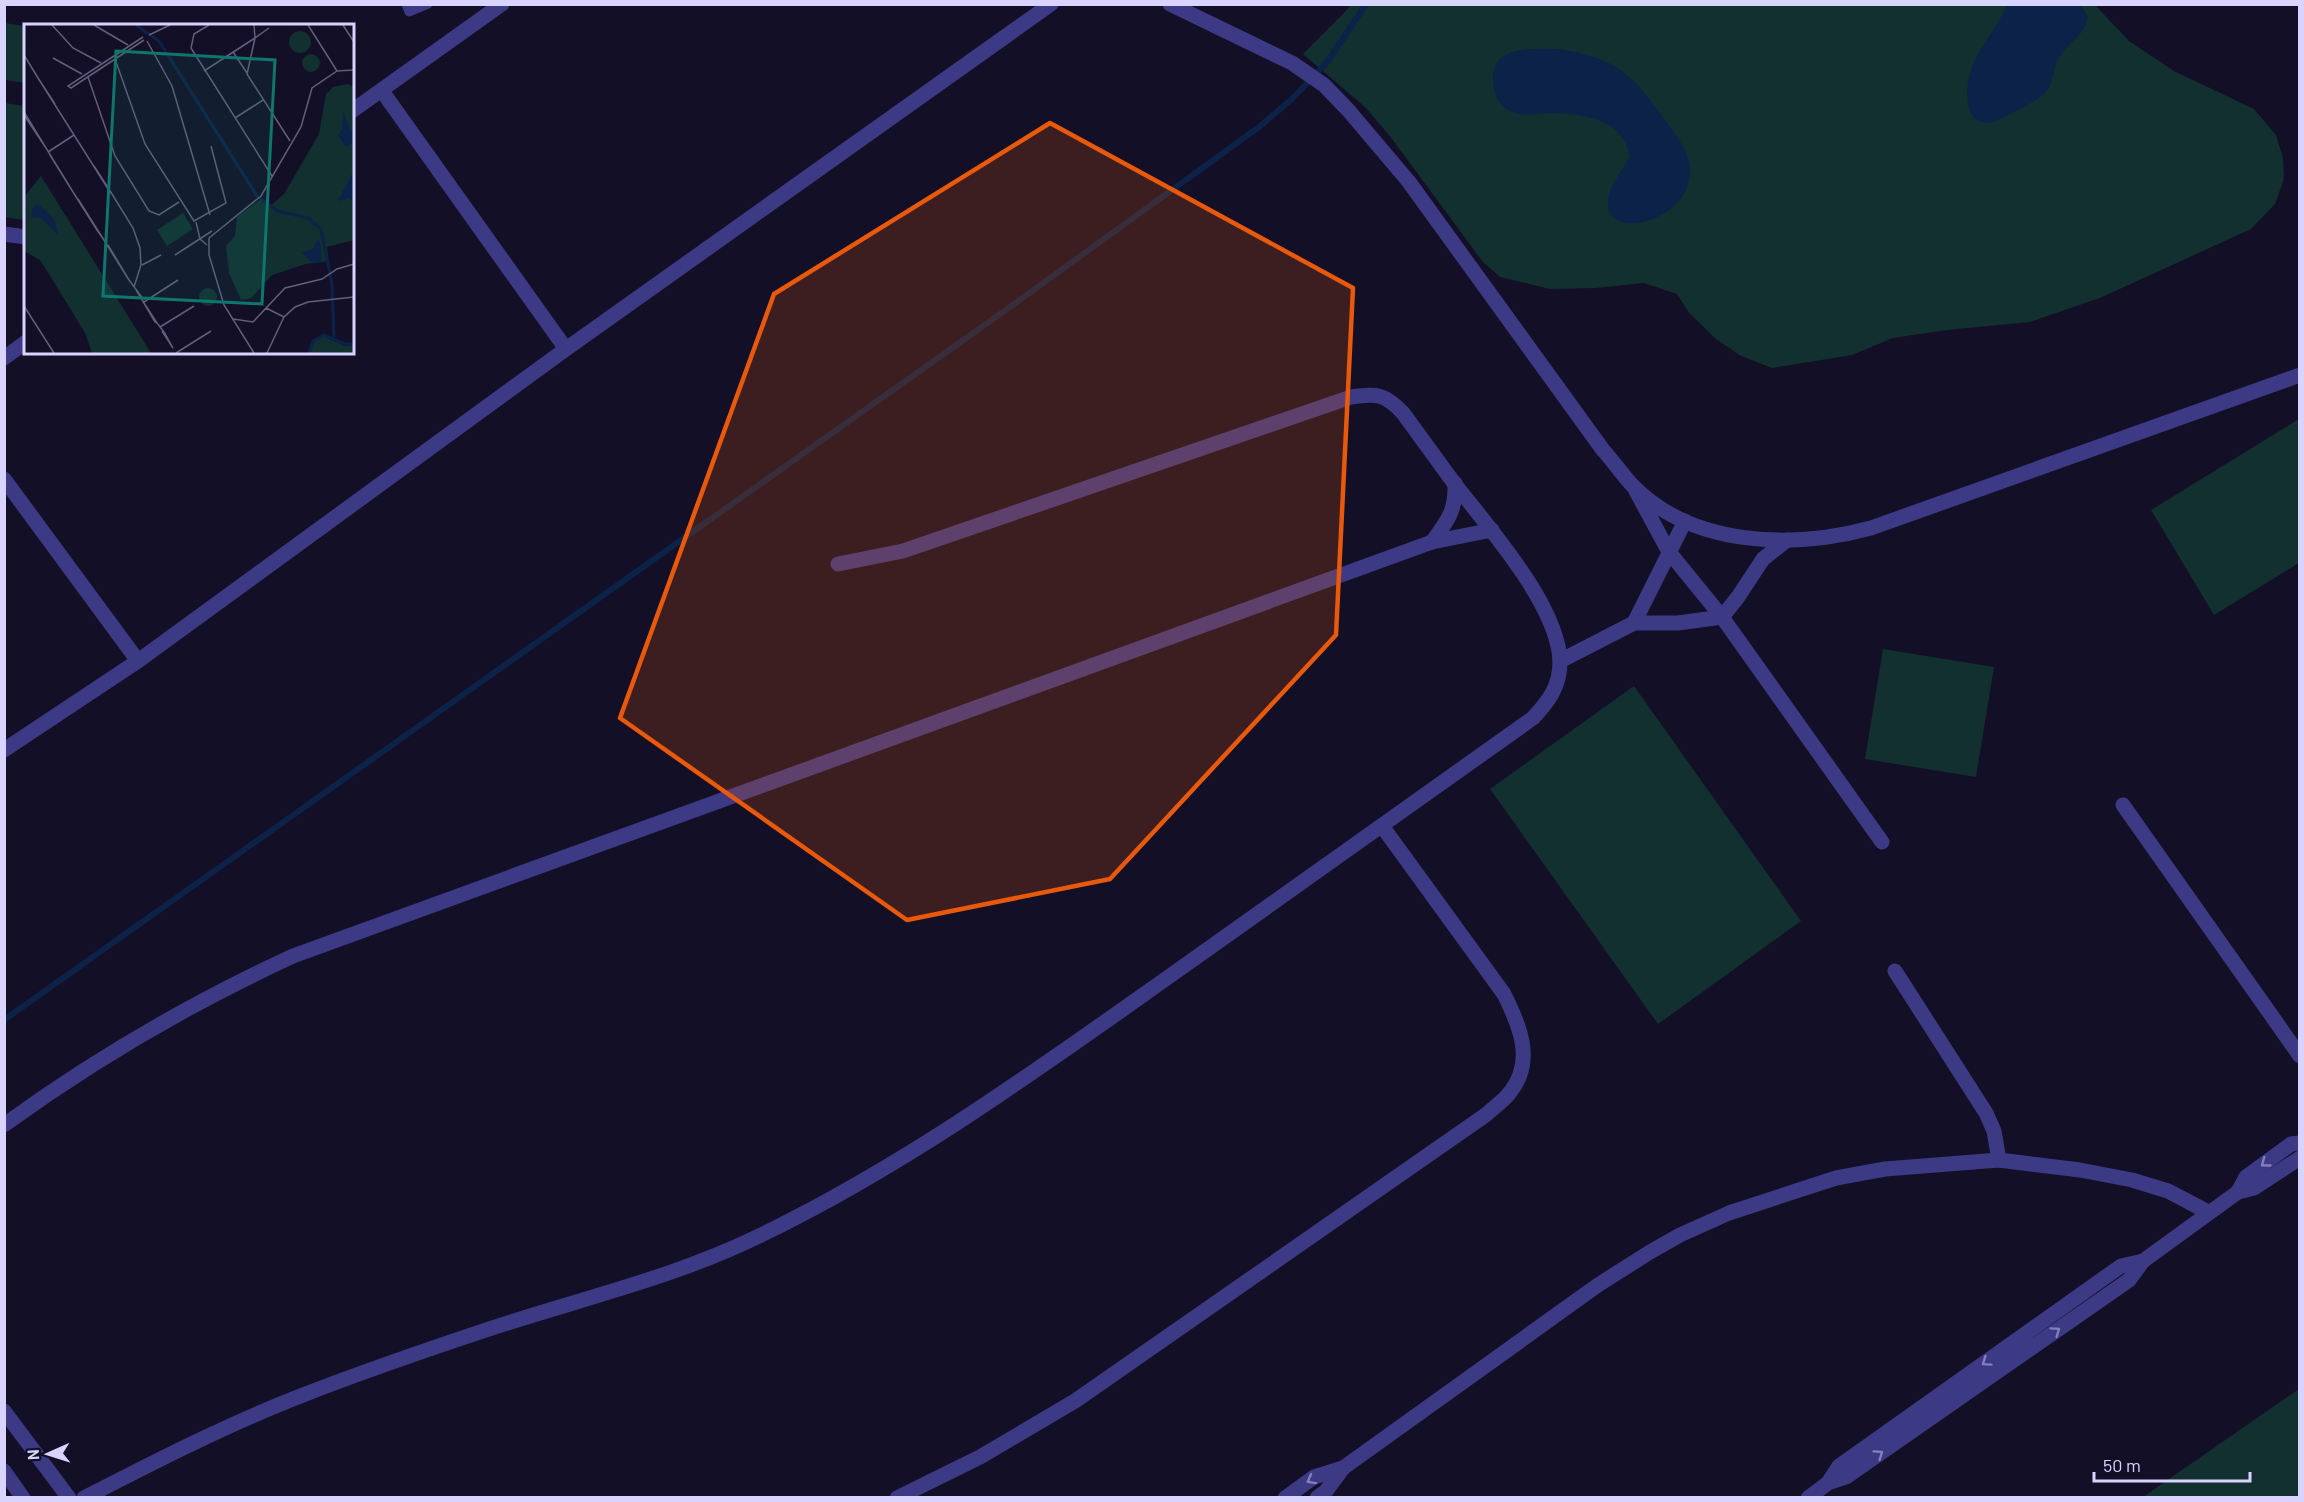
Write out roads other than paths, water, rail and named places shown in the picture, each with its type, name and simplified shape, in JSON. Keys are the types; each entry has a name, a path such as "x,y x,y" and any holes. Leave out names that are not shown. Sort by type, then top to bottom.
{"street":[{"path":"4,750 138,661 566,349 1051,4"},
{"path":"1170,4 1292,63 1324,85 1349,111 1408,182 1603,450 1634,486 1661,507 1685,521 1730,534 1787,540 1822,538 1871,528 2300,375"},
{"path":"354,110 494,7"},
{"path":"382,91 566,349"},
{"path":"4,234 24,237"},
{"path":"4,358 24,343"},
{"path":"84,1497 180,1450 301,1396 488,1329 572,1304 706,1259 802,1215 901,1160 1028,1077 1533,718 1550,700 1558,682 1560,661 1556,642 1534,592 1492,530 1398,408 1384,397 1368,394 1351,397 903,551 838,564"},
{"path":"4,479 138,661"},
{"path":"1432,542 1450,516 1455,502 1455,483"},
{"path":"1634,486 1669,552 1722,617 1882,842"},
{"path":"1634,623 1685,521"},
{"path":"4,1125 86,1069 162,1022 236,982 293,956 1432,542 1492,530"},
{"path":"1560,661 1634,623 1678,623 1722,617 1763,559 1787,540"},
{"path":"2123,805 2300,1056"},
{"path":"897,1497 980,1457 1076,1401 1487,1114 1511,1091 1520,1074 1524,1056 1516,1018 1504,994 1382,826"},
{"path":"1895,971 1986,1113 1994,1131 1999,1160"},
{"path":"2238,1192 2246,1177 2292,1144 2300,1143"},
{"path":"1808,1497 1828,1483 1839,1466 2022,1345 2121,1266 2143,1261 2238,1192 2254,1188 2300,1158"},
{"path":"1317,1497 1326,1491 1343,1468 1598,1285 1680,1235 1738,1210 1836,1178 1885,1169 1999,1160 2080,1170 2132,1180 2168,1191 2208,1212"},
{"path":"4,1411 69,1497"},
{"path":"1285,1497 1314,1477 1343,1468"},
{"path":"4,1471 23,1497"}],"lane":[{"path":"405,4 409,12 428,4"}],"water":[{"path":"2007,5 2080,5 2088,17 2081,32 2056,63 2048,90 2007,116 1987,123 1979,121 1970,111 1967,95 1970,73"},
{"path":"1525,49 1559,49 1607,62 1630,77 1679,140 1689,160 1687,186 1678,202 1665,213 1649,221 1633,223 1620,221 1611,214 1608,202 1611,190 1630,157 1620,135 1612,127 1579,115 1519,114 1508,110 1499,102 1493,83 1494,70 1498,61 1505,55"}],"waterway":[{"path":"4,1020 1010,307 1259,127 1292,99 1328,61 1366,4"}]}
